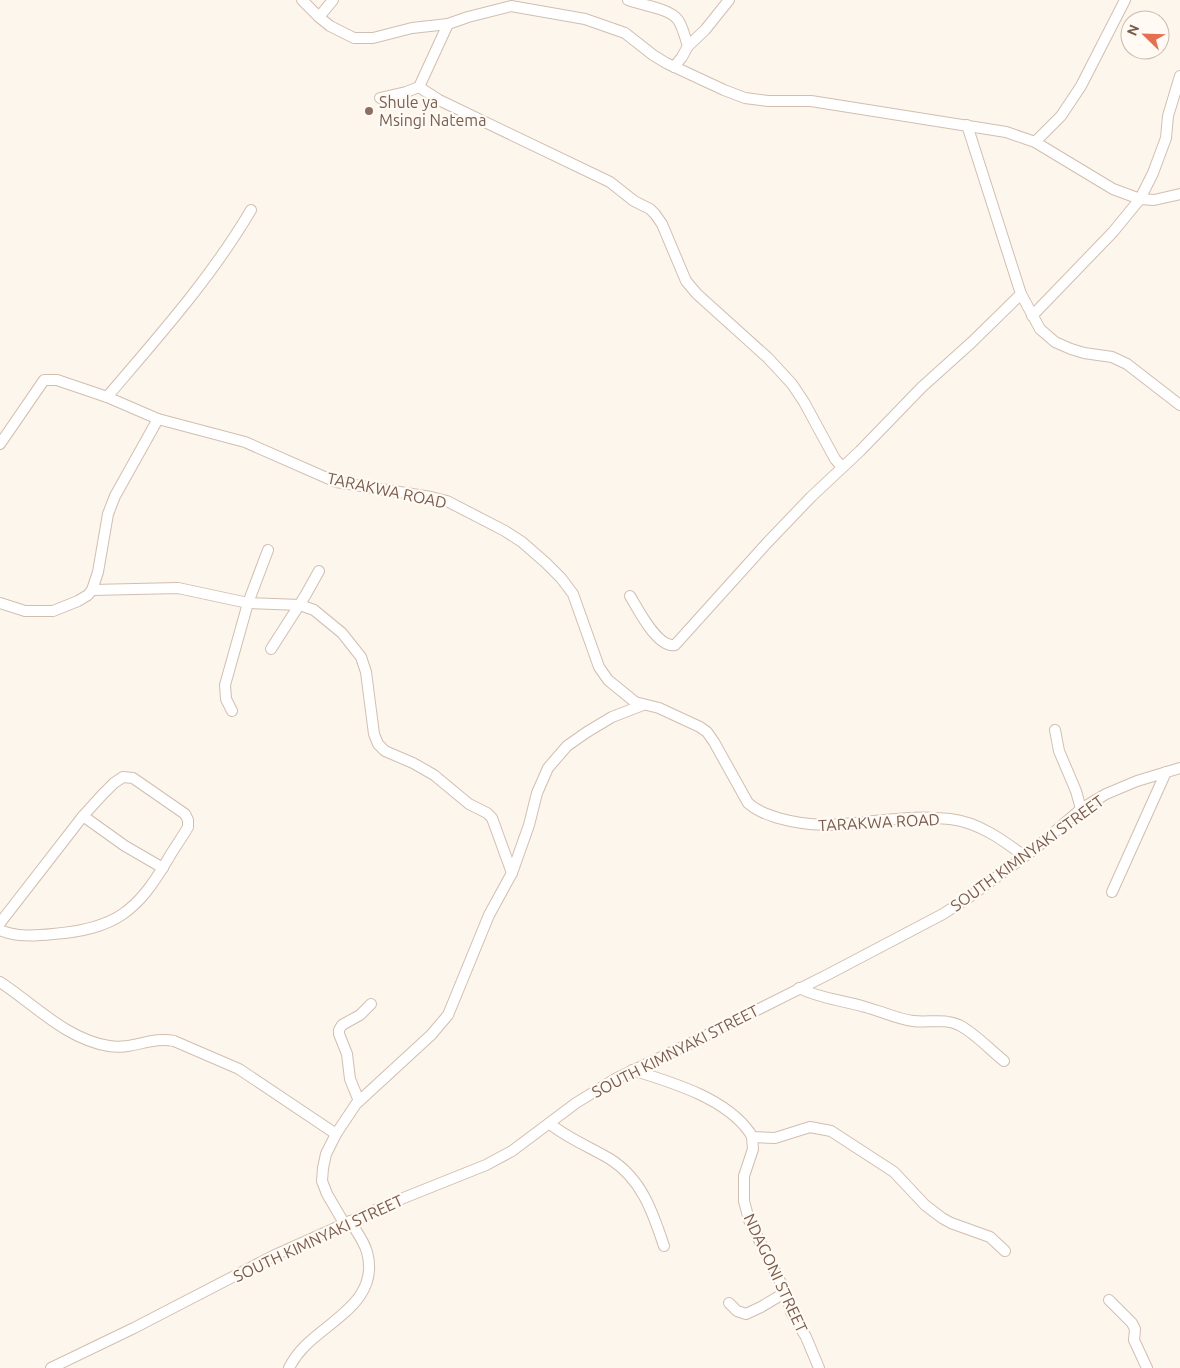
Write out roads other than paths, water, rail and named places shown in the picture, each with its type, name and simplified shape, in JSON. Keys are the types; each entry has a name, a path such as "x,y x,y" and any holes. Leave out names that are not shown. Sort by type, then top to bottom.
{"street":[{"path":"302,0 330,26 354,38 373,38 412,28 448,24 468,16 511,6 585,19 625,33 652,55 674,67 745,98 768,101 811,101 1006,132 1035,142 1113,188 1140,199 1154,200 1180,194"},
{"path":"319,17 334,0"},
{"path":"488,12 491,0"},
{"path":"628,0 636,4 645,4 672,15 678,20 688,46"},
{"path":"674,67 688,46 705,30 729,0"},
{"path":"1035,142 1062,116 1081,86 1125,0"},
{"path":"380,98 419,87 448,24"},
{"path":"1032,316 1113,232 1140,199 1153,173 1166,138 1168,116 1180,76"},
{"path":"419,87 439,100 610,182 634,201 650,209 662,224 686,281 696,294 768,358 792,384 835,459 842,467"},
{"path":"967,125 1021,294 1040,329 1055,342 1078,352 1112,358 1128,364 1180,405"},
{"path":"107,397 202,283 230,245 251,210"},
{"path":"630,596 653,632 666,644 675,645 771,539 922,387 1021,294"},
{"name":"TARAKWA ROAD","path":"0,444 44,380 57,380 107,397 158,419 244,442 336,482 447,501 522,542 561,578 573,594 594,653 608,680 627,696 643,705 666,712 700,727 706,732 714,742 748,803 762,813 795,823 821,826 897,819 950,819 984,830 1004,841 1024,856"},
{"path":"0,603 25,611 53,611 88,595 92,590 98,572 108,514 115,496 158,419"},
{"path":"232,711 226,699 225,685 248,603 268,550"},
{"path":"271,649 300,605 319,571"},
{"path":"92,590 178,588 248,603 300,605 314,610 329,621 361,657 366,672 374,734 378,744 385,750 434,775 469,804 487,813 492,818 512,873"},
{"path":"289,1368 304,1346 355,1303 362,1293 368,1274 367,1251 327,1194 322,1181 322,1168 326,1154 336,1134 359,1101 441,1024 448,1014 489,915 512,873 529,825 537,793 548,768 567,746 587,732 612,717 643,705"},
{"path":"1055,730 1059,751 1076,791 1081,809"},
{"name":"SOUTH KIMNYAKI STREET","path":"51,1368 134,1328 275,1255 390,1202 486,1165 506,1155 597,1089 842,967 943,914 1024,856 1081,809 1122,786 1180,768"},
{"path":"1112,892 1166,772"},
{"path":"0,923 83,816 114,783 123,778 133,778 185,814 188,820 188,827 163,868 146,894 119,918 82,931 31,936 0,930"},
{"path":"83,816 125,846 163,868"},
{"path":"0,982 65,1030 80,1037 110,1046 130,1046 163,1039 174,1041 239,1069 336,1134"},
{"path":"799,988 814,995 855,1004 904,1019 950,1022 969,1032 1004,1061"},
{"path":"359,1101 350,1079 347,1054 339,1030 342,1025 360,1015 371,1004"},
{"path":"632,1070 707,1097 723,1107 748,1130 752,1137 774,1138 810,1127 831,1131 894,1172 925,1205 942,1218 990,1237 1005,1251"},
{"path":"550,1124 569,1138 609,1158 627,1174 639,1187 651,1207 664,1246"},
{"name":"NDAGONI STREET","path":"752,1137 752,1149 744,1176 744,1201 749,1220 786,1292 791,1312 806,1337 819,1368"},
{"path":"730,1303 737,1311 746,1314 762,1307 786,1292"},
{"path":"1109,1300 1132,1322 1135,1329 1134,1340 1148,1368"}],"place":[{"name":"Shule ya Msingi Natema","path":"369,111"}]}
